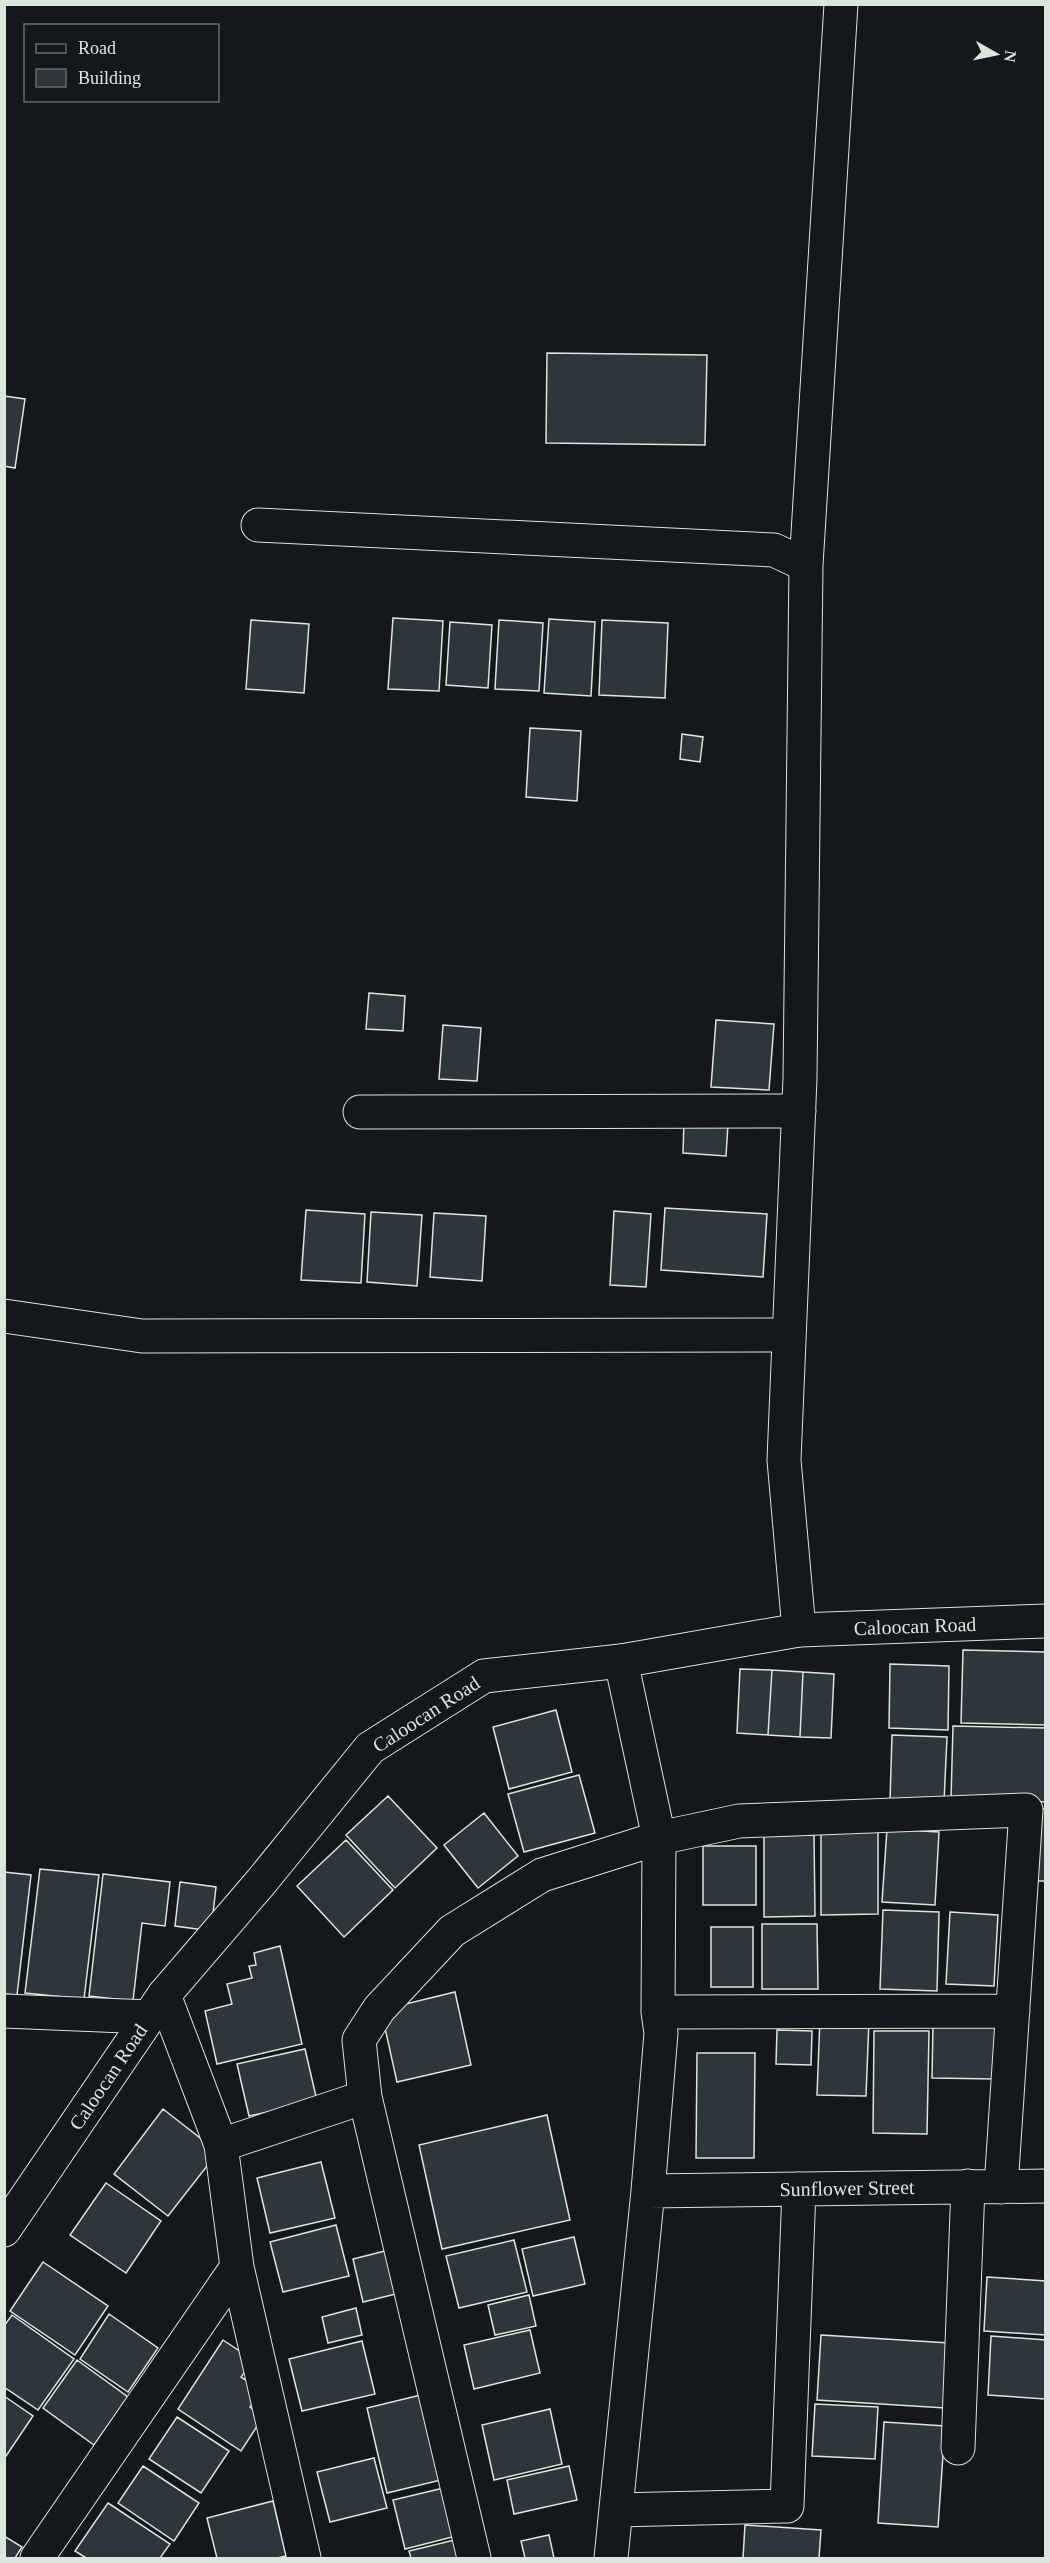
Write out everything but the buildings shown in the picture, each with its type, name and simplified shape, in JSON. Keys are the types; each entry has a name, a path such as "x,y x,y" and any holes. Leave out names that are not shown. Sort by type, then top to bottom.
{"street":[{"path":"799,1630 784,1460 799,1111 806,564 841,4"},
{"path":"258,525 774,550 806,564"},
{"path":"360,1112 799,1111"},
{"path":"4,1316 142,1336 789,1335"},
{"name":"Caloocan Road","path":"4,2230 156,2006 370,1748 484,1676 621,1661 799,1630 1046,1621"},
{"path":"611,2559 648,2191 661,2033 658,2012 659,1838 621,1661"},
{"path":"474,2559 365,2097 358,2040 379,2009 452,1930 542,1875 659,1838 739,1821 1026,1810 1033,1889 1013,2011 1001,2187"},
{"path":"4,2011 156,2006 221,2145 237,2267 304,2559"},
{"path":"658,2012 1013,2011"},
{"path":"221,2145 365,2097"},
{"path":"958,2448 968,2186"},
{"name":"Sunflower Street","path":"648,2191 1046,2186"},
{"path":"616,2510 787,2506 799,2189"},
{"path":"37,2559 237,2267"}]}
